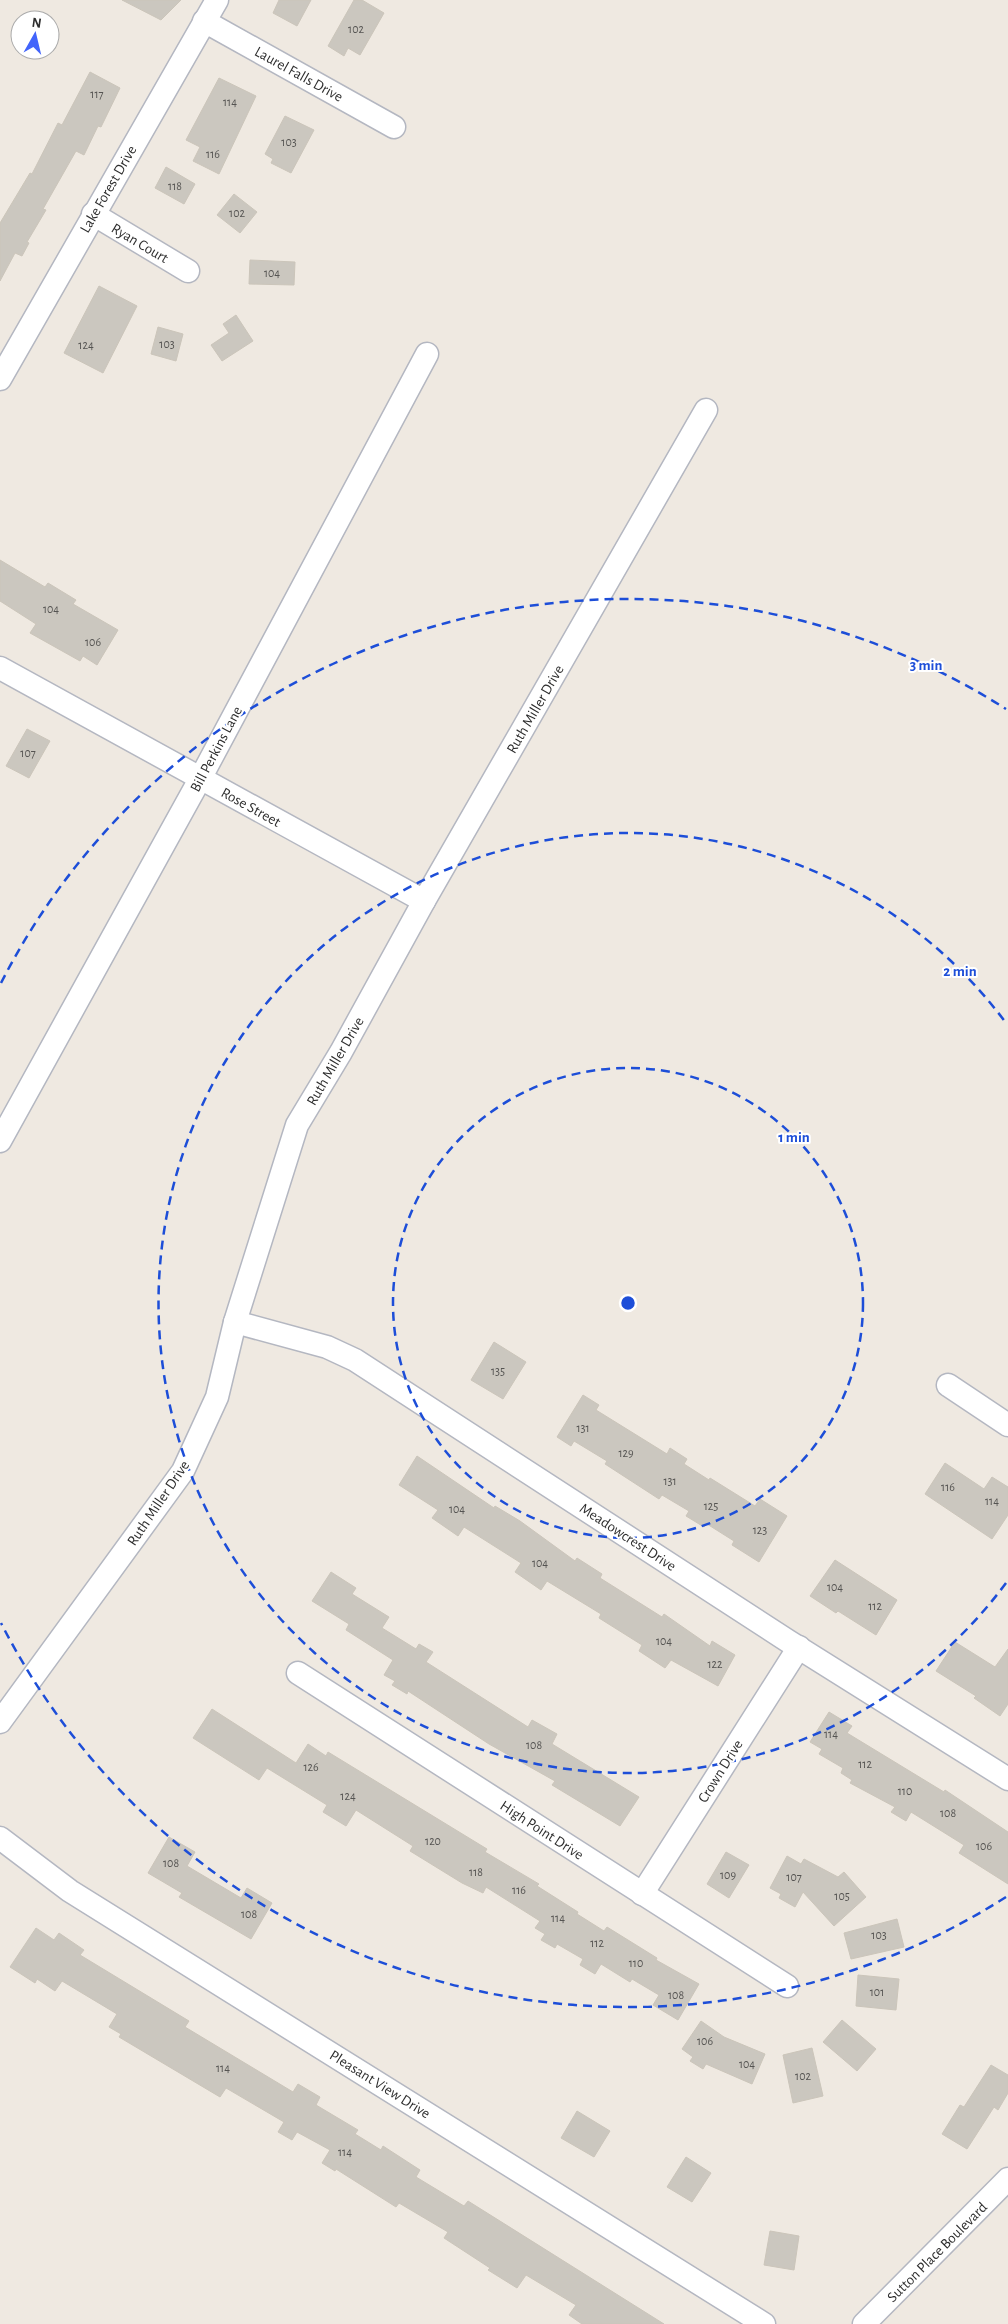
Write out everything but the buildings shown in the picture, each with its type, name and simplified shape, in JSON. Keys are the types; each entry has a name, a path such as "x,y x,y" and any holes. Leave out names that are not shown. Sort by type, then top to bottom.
{"street":[{"name":"Lake Forest Drive","path":"0,379 217,0"},
{"name":"Laurel Falls Drive","path":"204,22 394,127"},
{"name":"Ryan Court","path":"93,214 188,271"},
{"name":"Bill Perkins Lane","path":"0,1141 200,778 427,354"},
{"name":"Ruth Miller Drive","path":"0,1722 183,1471 217,1396 235,1322 297,1126 341,1052 424,901 706,410"},
{"name":"Rose Street","path":"0,668 424,901"},
{"name":"Meadowcrest Drive","path":"235,1322 327,1346 356,1360 799,1647 1008,1779"},
{"path":"948,1385 1008,1424"},
{"name":"Crown Drive","path":"642,1894 799,1647"},
{"name":"High Point Drive","path":"298,1673 787,1986"},
{"name":"Pleasant View Drive","path":"0,1838 79,1897 764,2324"},
{"name":"Sutton Place Boulevard","path":"864,2324 1008,2179"}]}
